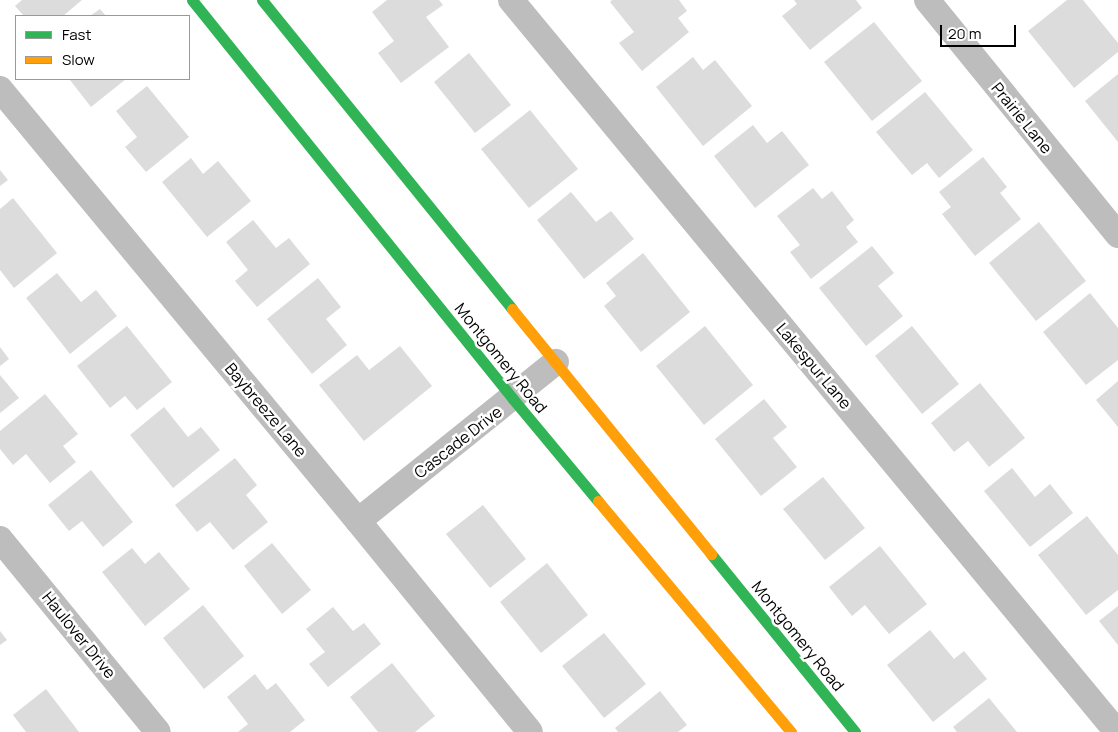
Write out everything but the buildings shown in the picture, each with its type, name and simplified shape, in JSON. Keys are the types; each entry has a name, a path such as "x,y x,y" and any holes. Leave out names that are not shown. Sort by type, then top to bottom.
{"main road":[{"name":"Montgomery Road","path":"192,0 513,399 791,732"},
{"name":"Montgomery Road","path":"262,0 855,732"}],"street":[{"name":"Lakespur Lane","path":"511,0 1117,732"},
{"name":"Prairie Lane","path":"927,0 1118,235"},
{"name":"Baybreeze Lane","path":"0,89 530,732"},
{"name":"Cascade Drive","path":"358,521 513,399 556,362"},
{"name":"Haulover Drive","path":"0,539 158,732"}],"traffic: fast":[{"path":"192,0 513,399 598,501"},
{"path":"262,0 512,309"},
{"path":"711,554 855,732"}],"traffic: slow":[{"path":"512,309 711,554"},
{"path":"598,501 791,732"}]}
